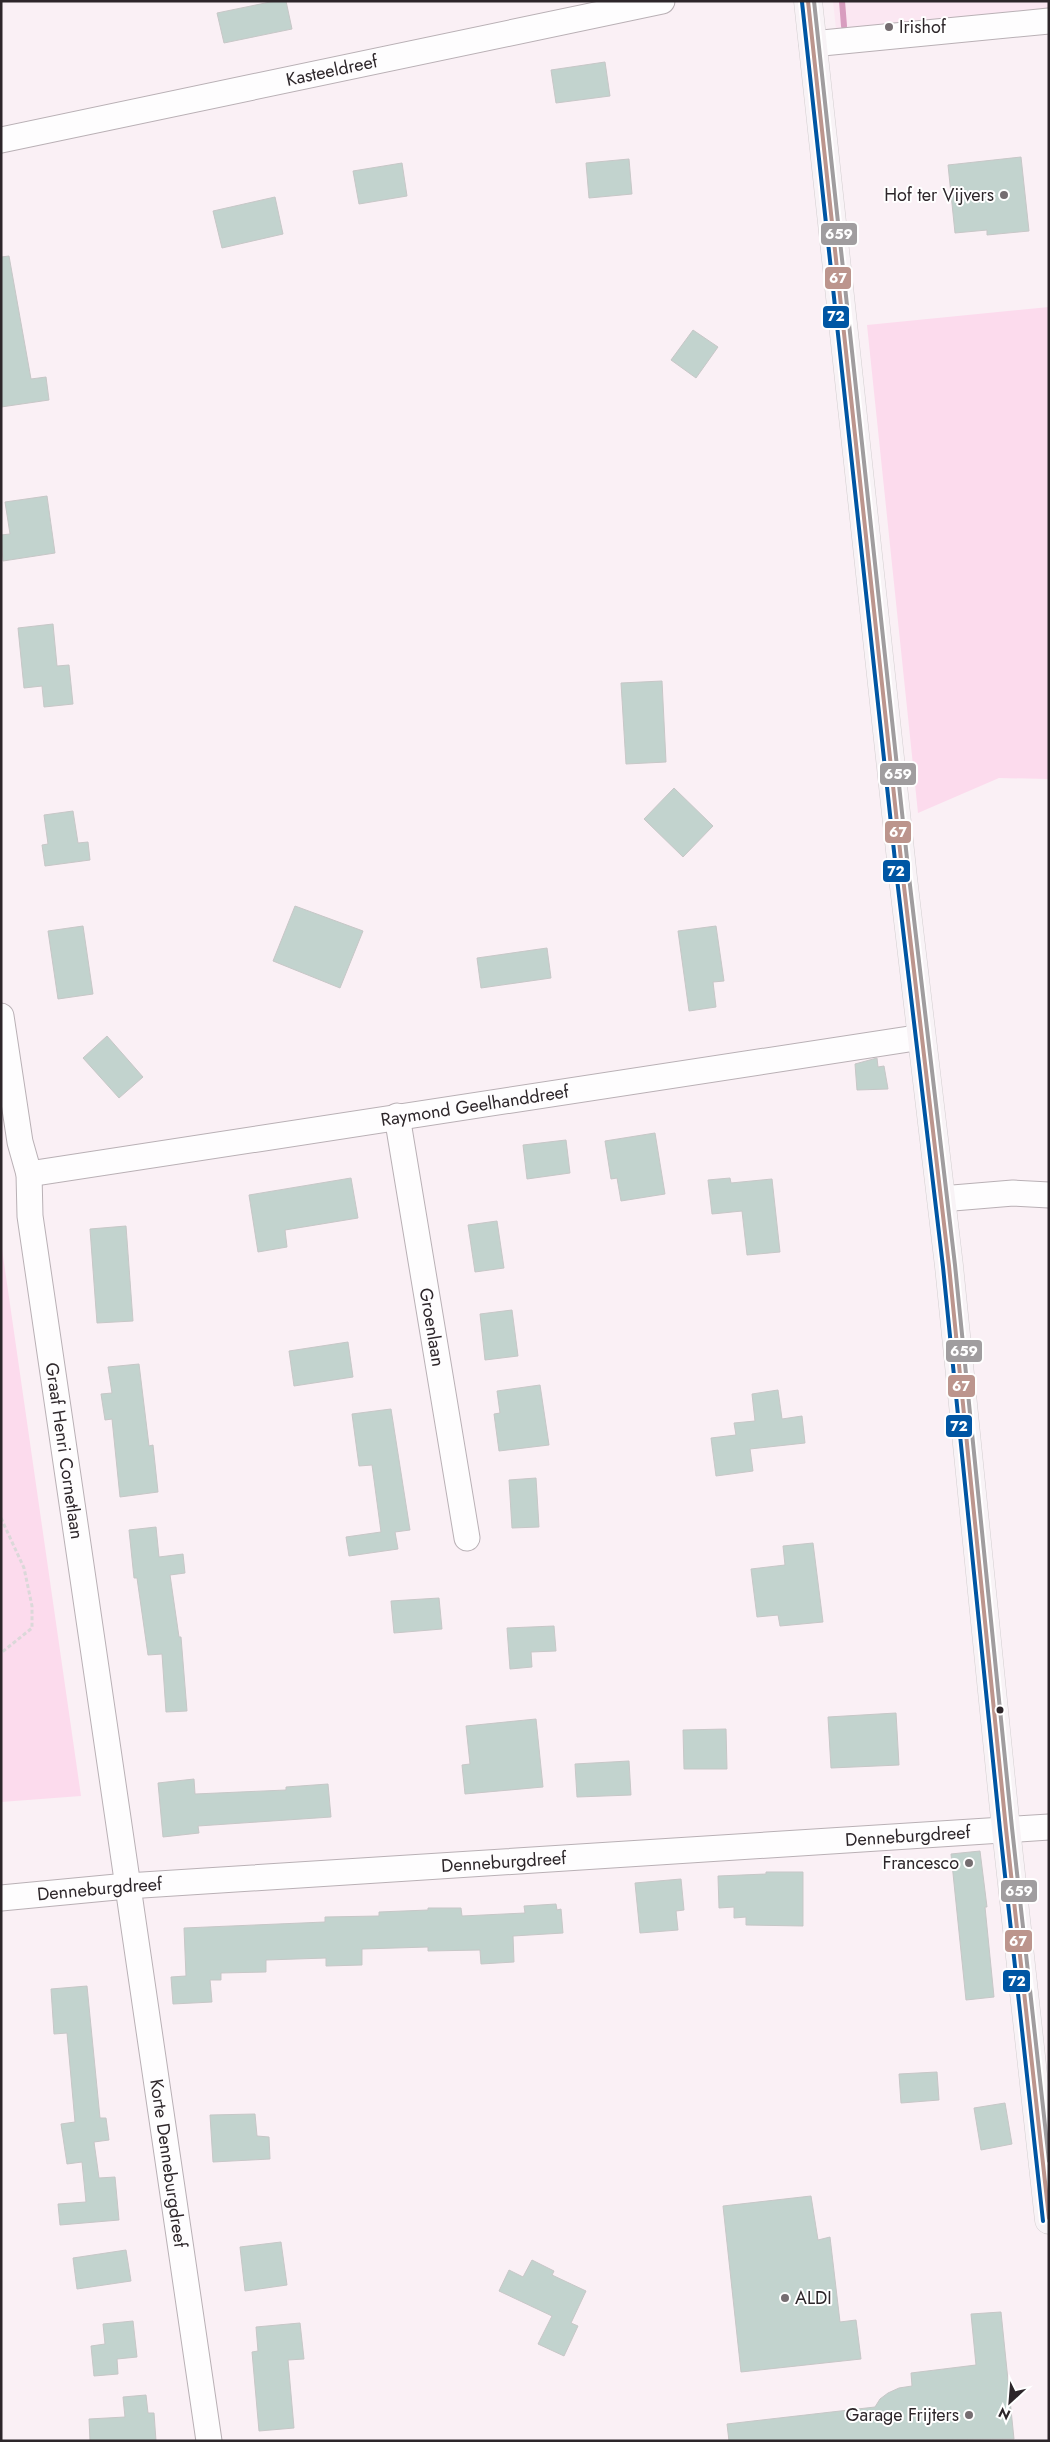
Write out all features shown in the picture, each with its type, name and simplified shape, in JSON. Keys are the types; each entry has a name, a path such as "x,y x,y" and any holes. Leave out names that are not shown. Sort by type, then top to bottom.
{"main road":[{"path":"808,1 903,878 941,1199 1006,1828 1049,2220"}],"street":[{"name":"Kasteeldreef","path":"1,140 662,1"},
{"path":"812,44 1049,20"},
{"name":"Graaf Henri Cornetlaan","path":"1,1016 20,1142 29,1174 30,1216 127,1886"},
{"name":"Raymond Geelhanddreef","path":"29,1174 397,1116 922,1037"},
{"name":"Groenlaan","path":"397,1116 468,1538"},
{"path":"941,1199 1013,1194 1049,1196"},
{"name":"Denneburgdreef","path":"1,1898 127,1886 1006,1828 1049,1827"},
{"name":"Korte Denneburgdreef","path":"127,1886 209,2441"}],"path":[{"path":"1,1518 24,1568 32,1606 32,1628 1,1653"}],"shaded area":[{"name":"Irishof","path":"833,1 1049,1 1049,14 837,39"},
{"path":"1049,307 1049,779 999,778 918,813 867,325"},
{"path":"1,1242 81,1796 1,1802"}],"building":[{"path":"275,1 286,1 292,29 224,43 217,13"},
{"path":"605,62 610,96 556,103 551,70"},
{"name":"Hof ter Vijvers","path":"1021,157 1029,231 987,235 987,230 955,233 948,165"},
{"path":"629,159 632,194 589,198 586,163"},
{"path":"402,163 407,196 359,204 353,171"},
{"path":"275,197 283,234 222,248 213,211"},
{"path":"9,256 31,379 46,377 49,400 1,407 1,257"},
{"path":"693,330 718,347 696,378 671,360"},
{"path":"47,496 55,553 3,561 1,535 10,534 5,502"},
{"path":"53,624 57,666 69,665 73,704 44,707 42,686 24,688 18,628"},
{"path":"662,681 666,762 626,764 621,683"},
{"path":"674,788 713,826 683,857 644,819"},
{"path":"73,811 78,843 88,842 90,860 45,866 42,845 48,844 44,815"},
{"path":"295,906 363,931 340,988 273,961"},
{"path":"83,926 93,994 58,999 48,931"},
{"path":"716,926 724,981 713,982 716,1007 689,1011 678,931"},
{"path":"547,948 551,978 481,988 477,958"},
{"path":"107,1036 143,1077 119,1098 83,1058"},
{"path":"877,1058 878,1067 884,1066 888,1089 857,1090 855,1064"},
{"path":"655,1133 665,1194 621,1201 617,1178 611,1179 605,1141"},
{"path":"566,1140 570,1173 527,1179 523,1145"},
{"path":"351,1178 358,1218 285,1230 287,1247 258,1252 249,1195"},
{"path":"730,1178 731,1183 772,1179 780,1252 747,1255 742,1211 712,1214 708,1180"},
{"path":"497,1221 504,1268 475,1272 468,1225"},
{"path":"126,1226 133,1321 97,1323 90,1229"},
{"path":"512,1310 518,1356 485,1360 480,1314"},
{"path":"348,1342 353,1377 294,1386 289,1351"},
{"path":"139,1364 149,1446 153,1445 158,1492 120,1497 112,1419 105,1420 101,1394 112,1393 108,1367"},
{"path":"540,1385 549,1445 499,1451 494,1414 500,1413 497,1391"},
{"path":"778,1390 782,1419 802,1416 805,1443 750,1449 753,1471 716,1476 711,1438 736,1435 734,1423 755,1421 752,1394"},
{"path":"391,1409 410,1530 395,1532 398,1549 349,1556 346,1537 381,1532 372,1465 359,1466 352,1414"},
{"path":"536,1478 539,1527 512,1528 509,1480"},
{"path":"156,1527 159,1557 183,1554 185,1573 170,1575 179,1637 181,1637 187,1711 166,1712 162,1654 148,1655 137,1578 134,1578 129,1530"},
{"path":"813,1543 823,1622 780,1626 778,1615 757,1617 751,1569 785,1565 783,1546"},
{"path":"439,1598 442,1629 394,1633 391,1601"},
{"path":"554,1626 556,1651 531,1652 532,1667 510,1669 507,1628"},
{"path":"896,1713 899,1765 831,1768 828,1717"},
{"path":"536,1719 543,1787 465,1794 462,1765 470,1764 466,1726"},
{"path":"726,1729 727,1769 684,1769 683,1730"},
{"path":"629,1761 631,1795 577,1797 575,1764"},
{"path":"194,1779 195,1794 286,1790 286,1787 328,1784 331,1817 198,1826 199,1833 163,1837 158,1783"},
{"path":"980,1851 987,1907 985,1907 994,1997 966,2000 951,1854"},
{"path":"766,1872 803,1872 803,1926 746,1925 746,1917 734,1918 734,1907 719,1908 718,1876 766,1874"},
{"path":"681,1879 684,1910 676,1911 678,1930 640,1933 635,1883"},
{"path":"556,1904 557,1910 561,1909 563,1933 513,1936 514,1962 481,1964 480,1950 428,1951 428,1947 362,1949 362,1965 326,1966 326,1958 266,1960 266,1972 221,1973 221,1980 210,1980 212,2002 173,2004 171,1977 186,1976 184,1928 325,1922 325,1917 379,1916 379,1912 428,1910 428,1908 461,1908 462,1916 525,1913 524,1906"},
{"path":"87,1986 100,2118 106,2118 109,2140 94,2142 99,2178 115,2177 119,2220 60,2225 58,2204 86,2202 82,2162 67,2164 61,2124 75,2122 67,2033 54,2034 51,1989"},
{"path":"937,2072 939,2100 901,2103 899,2074"},
{"path":"1005,2103 1012,2144 981,2150 974,2108"},
{"path":"255,2114 257,2136 269,2137 270,2159 213,2162 210,2115"},
{"name":"ALDI","path":"811,2196 818,2240 830,2237 840,2322 856,2320 861,2359 741,2372 723,2206"},
{"path":"281,2242 287,2285 245,2291 240,2247"},
{"path":"126,2250 131,2281 77,2289 73,2258"},
{"path":"532,2260 554,2271 552,2275 586,2291 571,2323 578,2326 564,2356 538,2344 552,2316 499,2291 509,2270 523,2277"},
{"path":"1001,2312 1014,2439 729,2441 727,2424 875,2407 880,2399 888,2393 899,2388 912,2386 911,2373 976,2365 971,2314"},
{"path":"133,2321 137,2357 117,2359 118,2374 94,2376 91,2346 105,2344 103,2324"},
{"path":"300,2323 304,2359 288,2360 294,2428 259,2431 252,2352 258,2351 256,2327"},
{"path":"146,2395 148,2413 154,2413 156,2441 90,2441 89,2419 125,2417 123,2397"}],"waterway":[{"path":"842,1 844,26"}],"transit line":[{"name":"67","path":"808,1 903,878 949,1266 1006,1829 1049,2218"},
{"name":"659","path":"814,1 909,877 955,1265 1012,1828 1049,2161"},
{"name":"72","path":"802,2 897,879 943,1267 1000,1830 1043,2221"}],"place":[{"name":"Irishof","path":"889,27"},
{"name":"Hof ter Vijvers","path":"1004,195"},
{"name":"Francesco","path":"969,1863"},
{"name":"ALDI","path":"785,2298"},
{"name":"Garage Frijters","path":"969,2415"}]}
